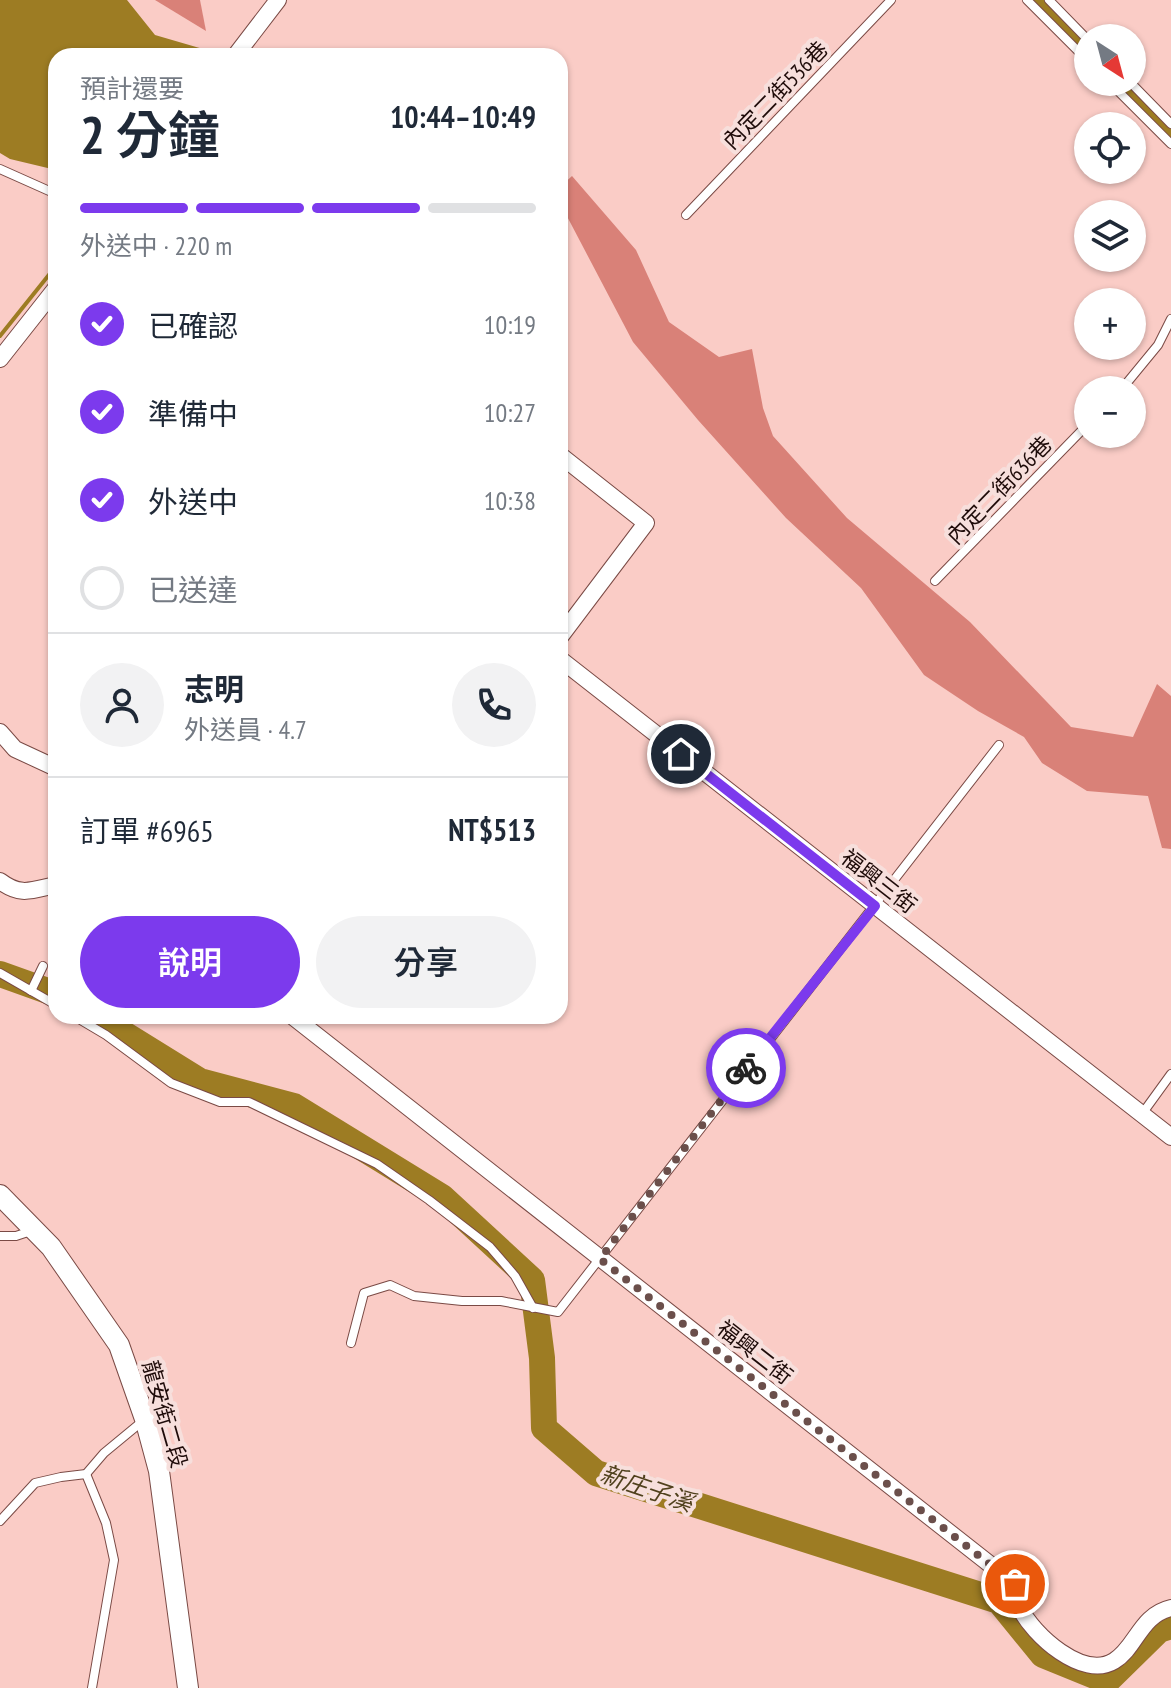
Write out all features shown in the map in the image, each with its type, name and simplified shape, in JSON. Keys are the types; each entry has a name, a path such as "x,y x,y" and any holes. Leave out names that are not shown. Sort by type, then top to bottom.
{"street":[{"path":"241,48 278,0"},
{"path":"0,359 48,298"},
{"path":"568,461 646,523 568,626"},
{"name":"福興三街","path":"568,665 1171,1137"},
{"path":"0,732 15,749 48,764"},
{"path":"0,881 10,889 23,892 48,887"},
{"name":"福興二街","path":"302,1024 1015,1584 1019,1607 1042,1638 1066,1657 1100,1666 1115,1661 1159,1610 1171,1608"},
{"name":"龍安街二段","path":"0,1195 35,1230 75,1280 119,1345 159,1471 188,1688"}],"lane":[{"name":"內定二街536巷","path":"686,215 891,0"},
{"path":"1027,0 1074,47"},
{"path":"1049,0 1074,26"},
{"path":"1123,96 1171,144"},
{"path":"1144,96 1171,124"},
{"path":"0,169 48,190"},
{"path":"1133,376 1158,345 1171,319"},
{"name":"內定二街636巷","path":"935,581 1074,438"},
{"path":"351,1343 364,1293 390,1285 414,1296 501,1301 558,1312 999,745"},
{"path":"31,991 43,966"},
{"path":"0,973 48,1001"},
{"path":"87,1024 171,1083 220,1102 249,1102 377,1164 490,1247 515,1276 533,1308"},
{"path":"1142,1114 1171,1074"},
{"path":"0,1236 16,1236 35,1230"},
{"path":"0,1521 35,1483 86,1474 104,1453 145,1419"},
{"path":"86,1474 106,1523 114,1560 92,1688"}],"shaded area":[{"path":"0,0 127,0 155,35 200,48 48,48 48,168 10,159 0,153"},
{"path":"155,0 200,0 206,31"},
{"path":"572,176 636,250 669,322 719,357 752,349 763,408 773,436 847,518 970,622 1071,727 1133,737 1157,684 1171,696 1171,849 1162,848 1148,796 1087,791 1042,763 1024,737 924,675 861,588 786,518 633,342 568,218 568,180"}],"waterway":[{"path":"1034,0 1074,40"},
{"path":"1130,96 1171,137"},
{"path":"0,336 48,276"},
{"name":"新庄子溪","path":"0,974 48,991"},
{"name":"新庄子溪","path":"108,1024 200,1081 294,1106 442,1197 532,1280 542,1358 544,1428 596,1473 999,1601 1043,1655 1107,1681 1159,1630 1171,1626"}],"way so far":[{"path":"746,1068 600,1259 1015,1584"}],"route":[{"path":"681,754 875,906 746,1068"}]}
